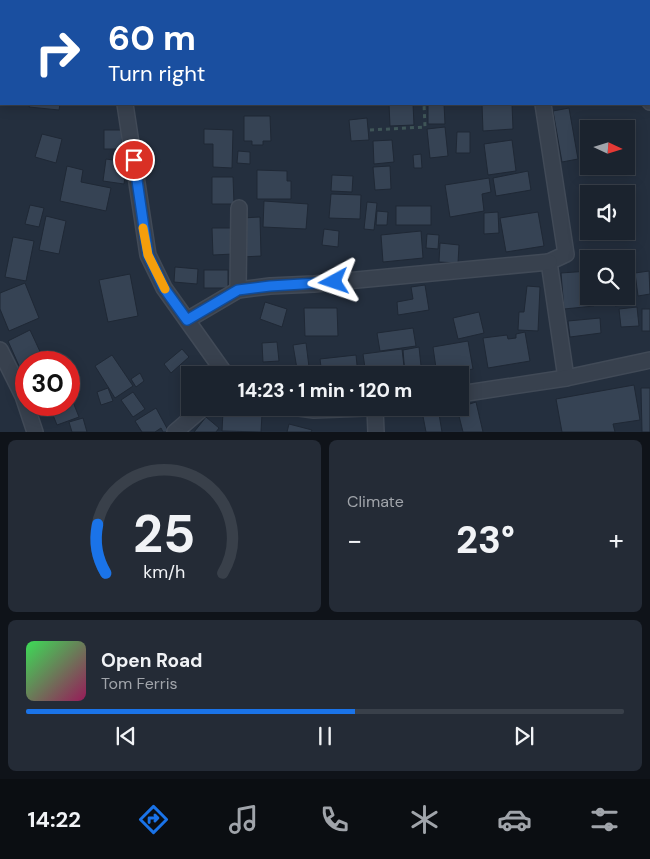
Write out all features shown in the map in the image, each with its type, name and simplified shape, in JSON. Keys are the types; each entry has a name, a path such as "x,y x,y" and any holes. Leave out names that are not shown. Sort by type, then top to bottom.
{"street":[{"path":"125,105 148,255 164,288 220,366"},
{"path":"187,320 238,290 549,262 566,254 543,105"},
{"path":"238,290 239,208"},
{"path":"549,262 566,378"},
{"path":"0,350 22,396 35,432"},
{"path":"469,393 566,378 650,360"},
{"path":"175,432 194,416"},
{"path":"375,416 376,432"}],"path":[{"path":"370,130 425,127 424,105"}],"building":[{"path":"30,105 60,105 59,110 29,107"},
{"path":"389,105 413,105 414,125 390,126"},
{"path":"428,105 444,105 445,124 428,124"},
{"path":"482,105 512,105 513,129 483,131"},
{"path":"569,108 578,159 562,162 553,111"},
{"path":"244,116 270,116 271,141 263,141 263,145 252,145 252,141 244,141"},
{"path":"367,118 369,140 351,141 349,120"},
{"path":"445,127 448,156 430,158 427,129"},
{"path":"204,129 233,130 232,168 213,167 213,144 204,144"},
{"path":"104,130 122,130 122,149 104,149"},
{"path":"457,132 470,132 470,153 456,153"},
{"path":"42,134 62,139 56,163 35,157"},
{"path":"392,140 394,162 374,164 373,141"},
{"path":"512,140 516,171 488,175 484,144"},
{"path":"238,151 250,152 250,164 237,163"},
{"path":"421,154 422,168 414,168 413,155"},
{"path":"106,159 127,162 124,184 103,181"},
{"path":"67,166 83,170 81,182 111,188 106,211 60,201"},
{"path":"390,166 391,189 375,190 373,167"},
{"path":"257,170 287,171 287,181 291,181 291,199 257,199"},
{"path":"528,171 531,190 496,196 493,178"},
{"path":"332,175 353,176 352,192 331,191"},
{"path":"212,177 233,177 234,204 212,204"},
{"path":"489,178 491,192 482,194 484,211 450,217 445,185"},
{"path":"331,194 361,195 360,219 329,218"},
{"path":"264,201 308,204 306,229 263,227"},
{"path":"367,202 377,203 374,230 364,229"},
{"path":"30,205 44,208 39,227 25,224"},
{"path":"396,206 431,206 431,225 396,225"},
{"path":"377,211 388,212 387,225 376,225"},
{"path":"498,212 499,233 484,234 484,213"},
{"path":"538,212 544,246 506,252 500,218"},
{"path":"46,216 66,221 59,254 39,250"},
{"path":"260,217 261,256 242,257 242,218"},
{"path":"212,228 232,228 233,254 213,255"},
{"path":"324,229 339,231 338,247 322,245"},
{"path":"421,231 423,258 383,262 381,235"},
{"path":"427,234 439,235 438,249 426,248"},
{"path":"13,237 34,241 26,281 5,277"},
{"path":"440,243 459,245 458,263 439,262"},
{"path":"175,267 198,269 197,284 174,282"},
{"path":"204,270 228,270 228,288 204,288"},
{"path":"649,271 650,294 638,296 635,273"},
{"path":"580,272 580,305 594,306 564,309 561,273"},
{"path":"130,274 138,316 108,322 99,280"},
{"path":"25,283 39,318 9,331 0,309 0,293"},
{"path":"425,285 429,310 398,315 397,302 413,299 411,287"},
{"path":"527,286 540,287 538,331 518,330 519,312 524,312"},
{"path":"265,302 287,309 282,327 260,319"},
{"path":"637,307 639,326 621,327 619,309"},
{"path":"304,308 337,308 338,336 305,336"},
{"path":"642,309 650,309 650,331 642,331"},
{"path":"479,312 484,333 458,339 453,318"},
{"path":"600,318 601,333 570,337 568,321"},
{"path":"413,328 416,346 380,351 377,333"},
{"path":"30,330 40,351 15,351 15,357 8,341"},
{"path":"525,332 530,361 488,368 483,338 507,335 508,339 516,338 516,334"},
{"path":"468,341 473,369 469,370 469,366 436,366 433,347"},
{"path":"277,342 279,361 263,362 262,343"},
{"path":"306,343 309,366 296,366 293,345"},
{"path":"419,347 421,366 404,366 403,350"},
{"path":"182,349 189,357 171,373 164,364"},
{"path":"402,349 404,366 365,366 363,354"},
{"path":"112,355 133,386 115,398 95,366"},
{"path":"356,355 357,366 321,366 320,359"},
{"path":"140,373 144,381 136,387 131,379"},
{"path":"634,385 640,420 613,424 615,432 562,432 556,399"},
{"path":"108,388 113,401 101,405 97,392"},
{"path":"641,388 650,388 650,432 642,432"},
{"path":"133,392 145,409 133,417 121,400"},
{"path":"476,402 483,432 463,432 459,416 469,416 469,404"},
{"path":"156,408 169,432 163,432 161,428 155,432 142,432 135,421"},
{"path":"53,416 79,417 57,425"},
{"path":"223,416 262,416 261,432 222,431"},
{"path":"423,416 439,416 442,432 426,432"},
{"path":"206,417 219,428 216,432 194,432"},
{"path":"83,418 87,432 72,432 69,422"},
{"path":"289,424 312,430 311,432 287,432"}],"slow traffic":[{"path":"143,228 148,255 165,289"}],"route":[{"path":"134,160 148,255 164,288 187,320 238,290 334,282"}]}
